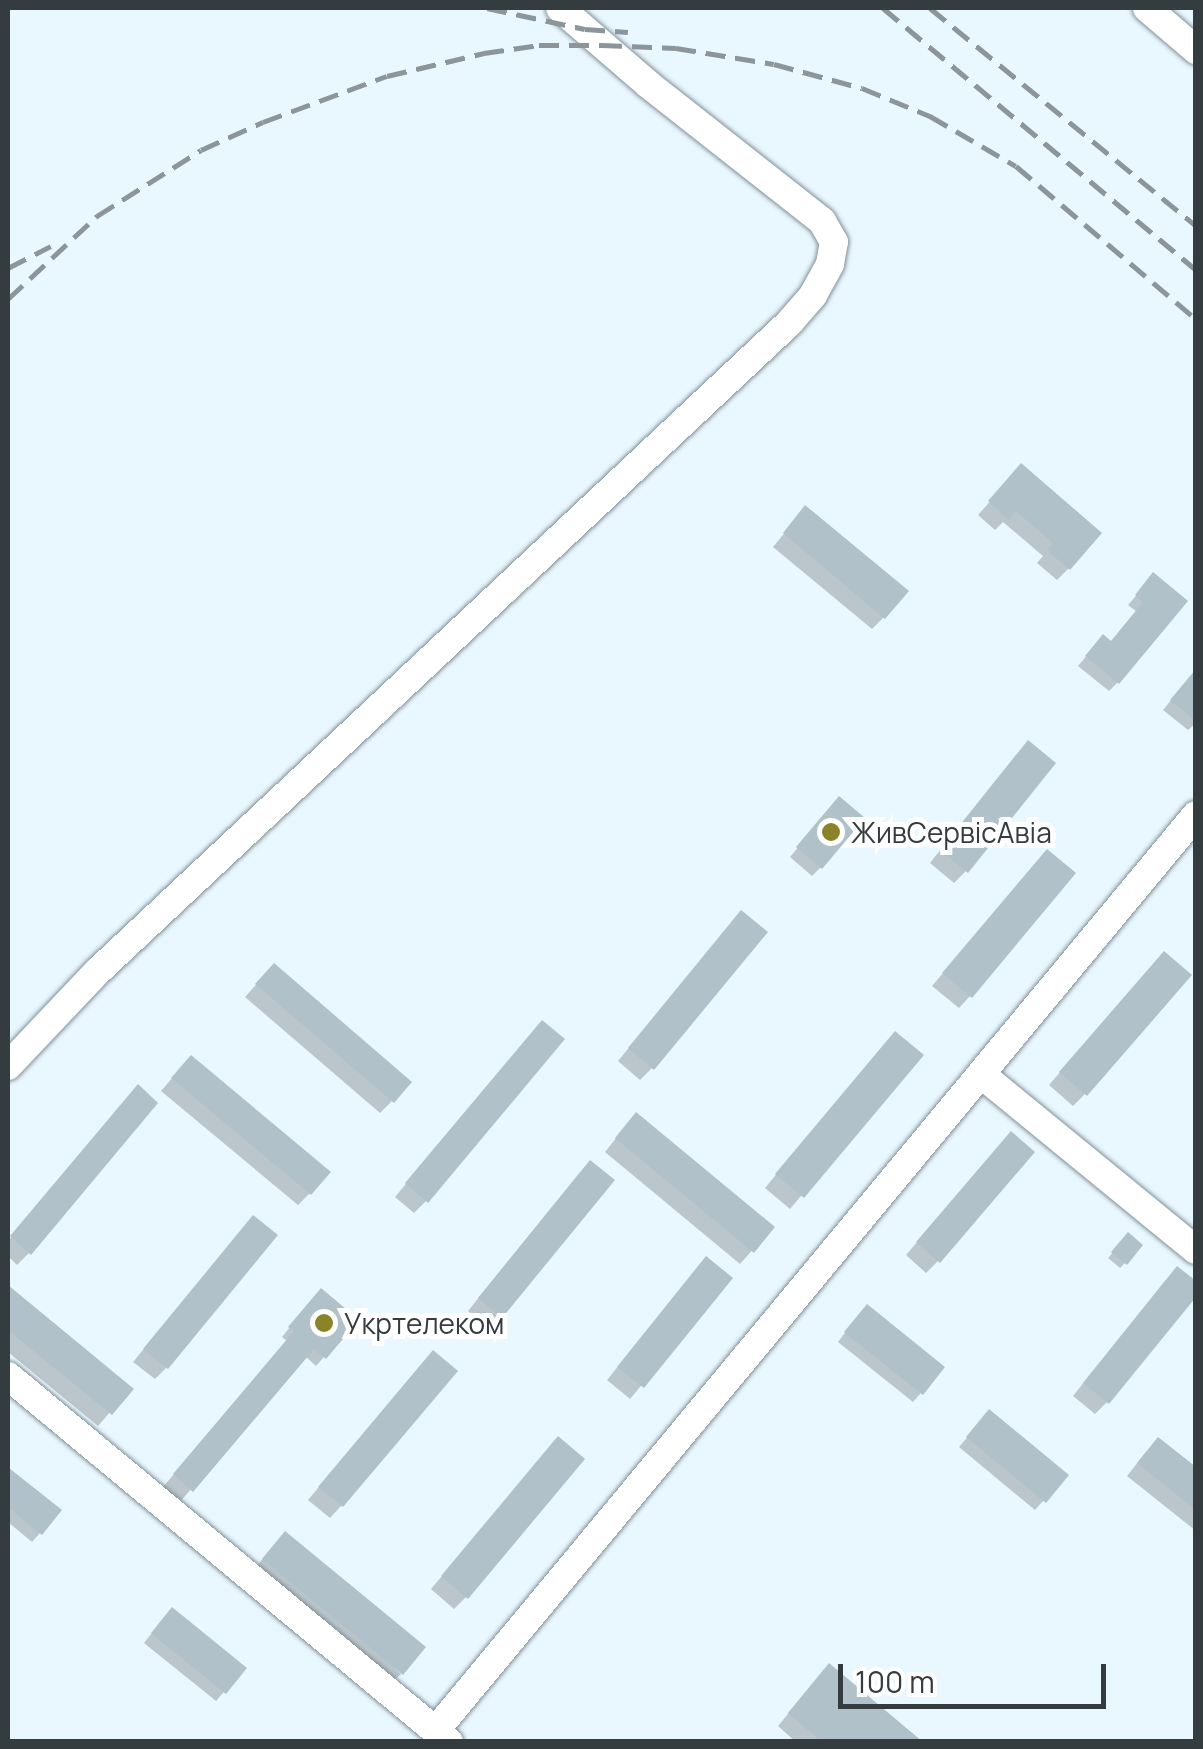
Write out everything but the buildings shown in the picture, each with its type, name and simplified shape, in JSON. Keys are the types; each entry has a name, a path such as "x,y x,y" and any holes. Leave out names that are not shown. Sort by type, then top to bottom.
{"street":[{"path":"8,1066 97,972 789,323 813,294 830,264 834,242 822,220 648,84 560,8"},
{"path":"1147,8 1196,50"},
{"path":"8,1376 442,1736 1196,814"},
{"path":"982,1074 1196,1250"}],"railway":[{"path":"487,8 585,29 628,32"},
{"path":"883,8 1196,270"},
{"path":"930,8 1196,226"},
{"path":"8,299 97,216 201,150 263,122 387,76 484,53 539,45 602,45 676,48 774,64 862,88 930,116 1016,166 1196,319"},
{"path":"8,268 51,246"}],"place":[{"name":"ЖивСервісАвіа","path":"831,832"},
{"name":"Укртелеком","path":"324,1323"}]}
